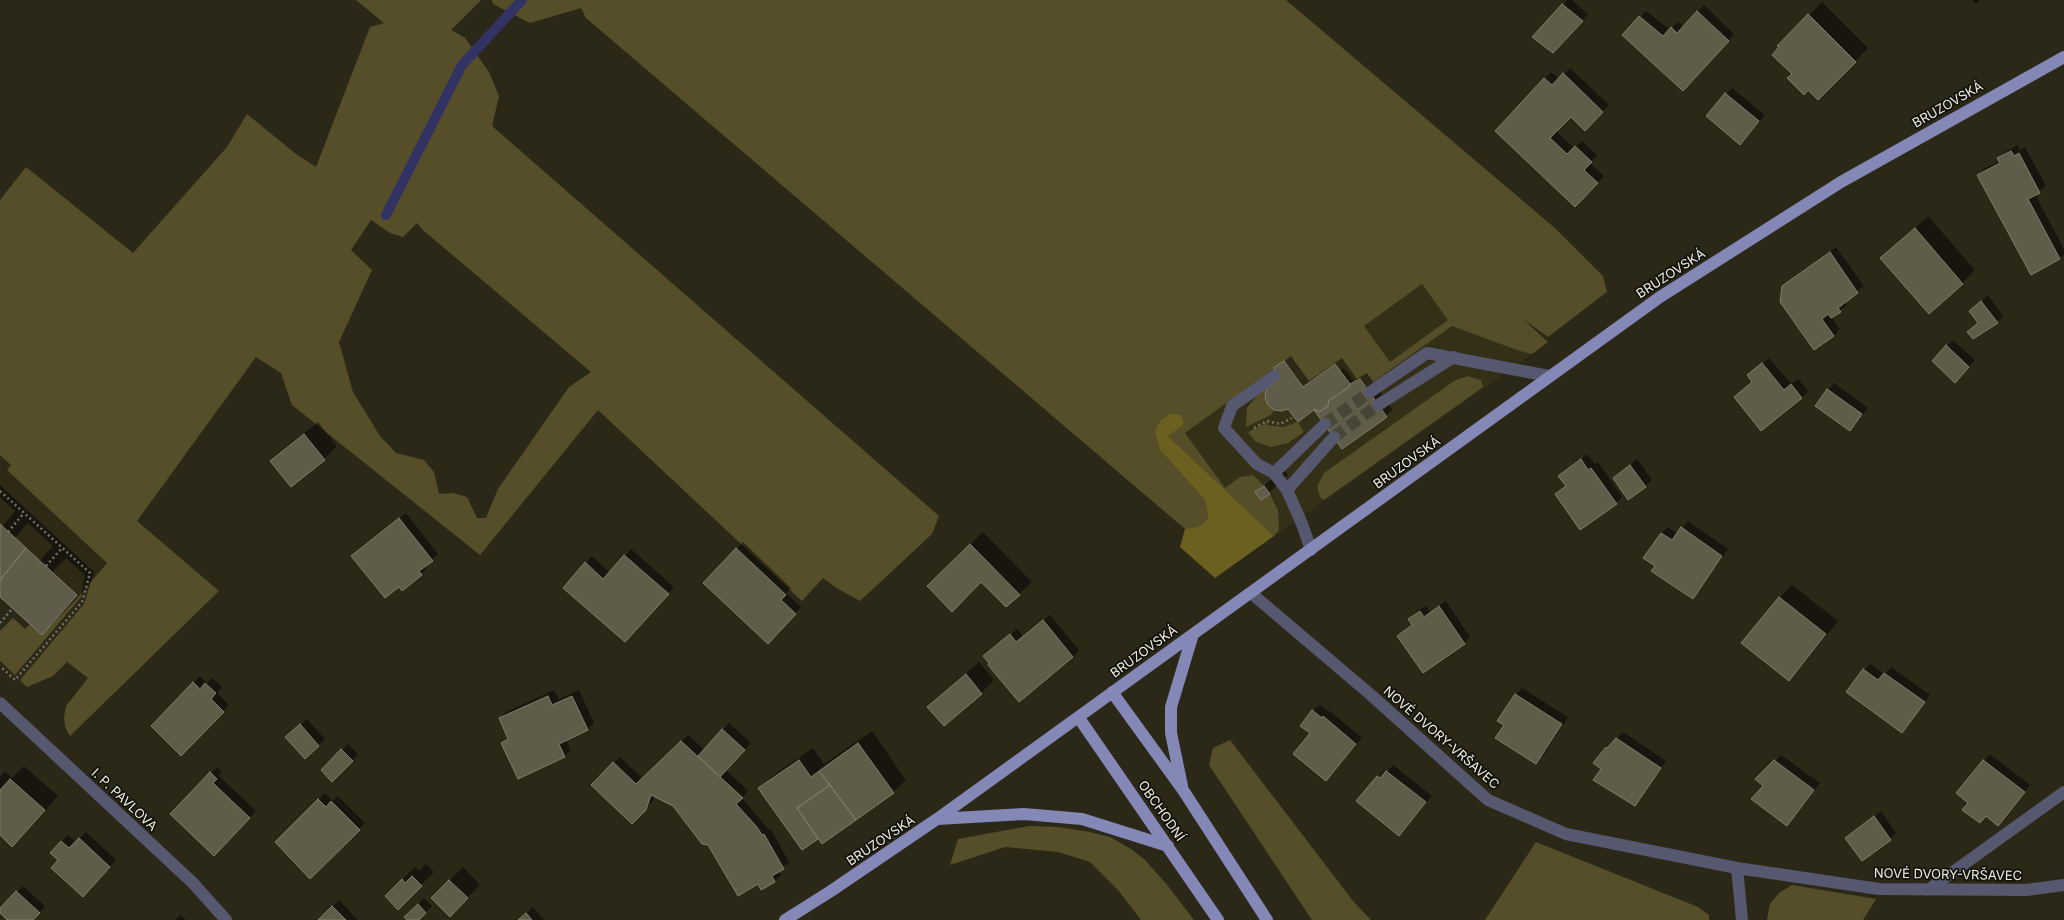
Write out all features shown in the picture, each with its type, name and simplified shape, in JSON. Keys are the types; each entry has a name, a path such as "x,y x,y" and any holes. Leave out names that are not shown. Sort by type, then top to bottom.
{"main road":[{"name":"BRUZOVSKÁ","path":"785,920 831,892 1079,718 1112,692 1660,297 1841,182 2064,57"},
{"path":"1183,790 1171,733 1172,707 1193,634"},
{"path":"1112,692 1183,790 1267,920"},
{"name":"OBCHODNÍ","path":"1079,718 1218,920"},
{"path":"937,819 1024,814 1082,819 1168,846"}],"street":[{"path":"1370,392 1427,353 1549,376"},
{"path":"1378,405 1454,357"},
{"path":"1274,376 1232,406 1224,428 1257,464 1274,473 1287,490 1302,524 1311,550"},
{"path":"1274,473 1325,424"},
{"path":"1287,490 1334,437"},
{"name":"NOVÉ DVORY-VRŠAVEC","path":"1250,593 1371,695 1488,800 1566,834 1737,868 1879,889 2026,890 2064,885"},
{"name":"I. P. PAVLOVA","path":"0,703 193,883 226,920"},
{"path":"1928,890 2064,792"},
{"path":"1737,868 1742,920"}],"path":[{"path":"1233,438 1267,421 1280,424 1292,418"},
{"path":"0,491 90,573 82,602 15,680 0,666"},
{"path":"8,532 24,512"},
{"path":"46,566 62,548"},
{"path":"0,623 12,609"}],"shaded area":[{"path":"356,0 481,0 451,30 465,38 489,72 499,96 492,126 939,516 932,534 860,601 835,587 823,578 802,601 598,410 480,555 292,405 281,373 256,357 137,521 219,591 70,736 65,727 64,717 66,706 88,678 67,662 53,676 27,687 20,680 84,604 94,572 0,485 0,200 26,167 133,253 227,147 247,114 296,154 316,167 370,27 384,23","holes":["371,220 390,233 403,237 417,223 424,231 591,372 569,387 498,489 486,518 477,518 467,497 453,493 439,494 434,472 424,460 396,453 380,436 353,392 339,342 372,270 351,250"]},
{"path":"492,0 1286,0 1556,229 1603,276 1607,292 1548,337 1523,319 1548,342 1532,354 1452,326 1366,387 1360,379 1354,382 1344,368 1340,371 1335,364 1303,387 1284,361 1185,433 1225,488 1240,477 1253,475 1264,486 1256,492 1261,500 1270,494 1278,511 1279,530 1274,536 1168,436 1171,414 1160,450 1205,500 1208,518 1200,526 1185,529 586,18 581,8 530,23 493,4","holes":["1422,284 1448,320 1390,362 1364,326"]},
{"path":"1407,264 1532,354 1274,536 1168,436"},
{"path":"1467,376 1481,380 1483,387 1324,500 1320,497 1317,486 1324,473 1454,381"},
{"path":"1271,384 1266,390 1265,398 1268,405 1274,410 1271,415 1246,427 1247,408 1258,394"},
{"path":"1171,414 1181,415 1184,424 1168,436 1274,536 1215,578 1180,547 1185,529 1200,526 1208,518 1205,500 1160,450 1155,431 1160,421"},
{"path":"1268,422 1267,425 1283,427 1298,422 1304,432 1288,443 1271,447 1256,442 1248,432"},
{"path":"0,497 15,511 3,526 0,524"},
{"path":"28,523 53,546 40,561 15,538"},
{"path":"66,558 85,575 81,597 15,675 0,661 0,631 13,618 25,629 30,624 42,635 77,595 52,572"},
{"path":"1230,740 1353,901 1371,920 1312,920 1209,765 1213,748"},
{"path":"1029,826 1058,827 1110,837 1131,849 1145,860 1168,886 1194,920 1141,920 1118,890 1090,862 1058,852 1005,847 950,865 958,839"},
{"path":"1536,842 1698,907 1709,915 1709,920 1485,920"},
{"path":"1792,885 1876,899 1863,920 1767,920 1770,904 1779,893"}],"building":[{"path":"1562,4 1583,21 1553,53 1532,37"},
{"path":"1697,11 1729,41 1683,91 1622,35 1639,16 1663,36 1671,27 1677,33"},
{"path":"1808,14 1856,62 1818,100 1808,90 1804,95 1787,78 1792,74 1772,55 1779,47 1777,46"},
{"path":"1563,73 1603,112 1585,131 1571,117 1550,138 1567,154 1575,146 1592,162 1584,170 1598,183 1575,207 1495,131 1544,78 1552,85"},
{"path":"1725,93 1759,121 1740,145 1706,116"},
{"path":"2011,151 2014,156 2019,153 2040,193 2028,199 2060,259 2031,275 1977,175 2000,163 1997,158"},
{"path":"1915,228 1963,284 1929,314 1880,258"},
{"path":"1830,252 1858,293 1838,308 1841,312 1831,318 1828,314 1822,319 1834,336 1814,350 1780,302 1782,286"},
{"path":"1981,301 1998,323 1973,339 1967,332 1978,323 1969,311"},
{"path":"1946,345 1969,367 1955,383 1932,361"},
{"path":"1284,361 1303,387 1335,364 1350,384 1349,387 1329,400 1328,406 1319,412 1315,409 1298,422 1288,409 1281,411 1274,410 1268,405 1265,398 1266,390 1280,378 1273,368"},
{"path":"1762,363 1784,390 1791,384 1802,398 1761,431 1734,397 1752,382 1747,375"},
{"path":"1360,379 1387,417 1342,449 1314,410 1319,412 1328,406 1329,400 1339,395 1349,387 1350,384"},
{"path":"1827,389 1862,414 1850,431 1815,406"},
{"path":"304,434 325,460 291,487 270,461"},
{"path":"1581,459 1588,470 1591,468 1617,504 1580,530 1555,494 1566,486 1558,476"},
{"path":"1630,465 1646,487 1628,500 1613,478"},
{"path":"1264,486 1270,494 1261,500 1255,492"},
{"path":"399,518 433,561 419,571 422,575 402,591 399,587 385,598 351,556"},
{"path":"0,524 26,548 0,580"},
{"path":"1681,527 1722,556 1693,599 1651,571 1655,566 1643,558 1661,533 1672,540"},
{"path":"970,544 1020,595 1006,607 981,582 952,612 927,586"},
{"path":"26,548 77,595 42,635 0,597 0,580"},
{"path":"736,548 786,595 781,600 796,614 768,644 703,583"},
{"path":"624,555 669,594 625,642 563,588 585,562 603,579"},
{"path":"1779,597 1826,634 1789,681 1741,643"},
{"path":"1439,606 1465,644 1423,673 1397,636 1412,625 1408,619 1420,611 1424,617"},
{"path":"1043,620 1073,657 1019,702 988,665 989,663 983,656 1010,634 1016,642"},
{"path":"1863,669 1878,680 1884,673 1925,702 1902,733 1846,692"},
{"path":"966,674 982,694 944,726 927,707"},
{"path":"193,682 200,689 205,683 216,693 211,699 224,712 181,756 151,726"},
{"path":"1515,694 1562,724 1536,764 1495,738 1504,725 1497,721"},
{"path":"548,696 552,705 572,696 588,730 559,744 565,757 518,779 501,743 508,739 499,718"},
{"path":"1312,710 1322,718 1323,716 1356,744 1326,781 1293,754 1310,733 1300,726"},
{"path":"300,724 319,746 305,759 285,737"},
{"path":"722,729 745,750 720,777 698,756"},
{"path":"1616,738 1661,768 1635,806 1593,780 1601,769 1593,763 1606,747 1607,748"},
{"path":"681,741 743,798 736,804 757,827 762,835 764,834 784,869 772,876 775,882 761,890 758,884 738,896 708,845 702,844 673,806 651,795 646,810 632,824 591,785 613,762 636,784"},
{"path":"858,743 894,793 856,820 819,771"},
{"path":"341,749 353,761 332,782 321,770"},
{"path":"799,760 811,777 819,771 830,785 797,808 818,839 802,850 758,788"},
{"path":"1774,760 1814,790 1787,826 1751,799 1763,786 1755,779"},
{"path":"1983,760 2025,792 1998,826 1986,816 1980,823 1962,810 1968,803 1956,793"},
{"path":"1386,771 1426,802 1399,836 1356,801 1377,776 1380,778"},
{"path":"210,772 217,779 213,783 250,818 214,856 170,814"},
{"path":"10,779 45,810 12,847 0,835 0,790"},
{"path":"830,785 856,820 822,844 797,808"},
{"path":"318,799 326,807 331,801 360,830 310,879 275,842"},
{"path":"1874,816 1891,840 1862,861 1845,838"},
{"path":"79,838 110,867 83,897 51,868 58,860 50,853 61,841 69,848"},
{"path":"412,876 422,886 398,910 385,896 402,879 405,883"},
{"path":"449,880 468,898 450,917 431,898"},
{"path":"16,891 40,913 33,920 7,920 0,913 0,908"},
{"path":"418,904 426,913 419,920 407,920 404,917"},
{"path":"332,906 346,920 318,920"},
{"path":"526,913 532,920 518,920"}],"waterway":[{"path":"386,215 462,65 522,0"}],"tunnel":[{"path":"1325,424 1370,392"},
{"path":"1334,437 1378,405"}]}
